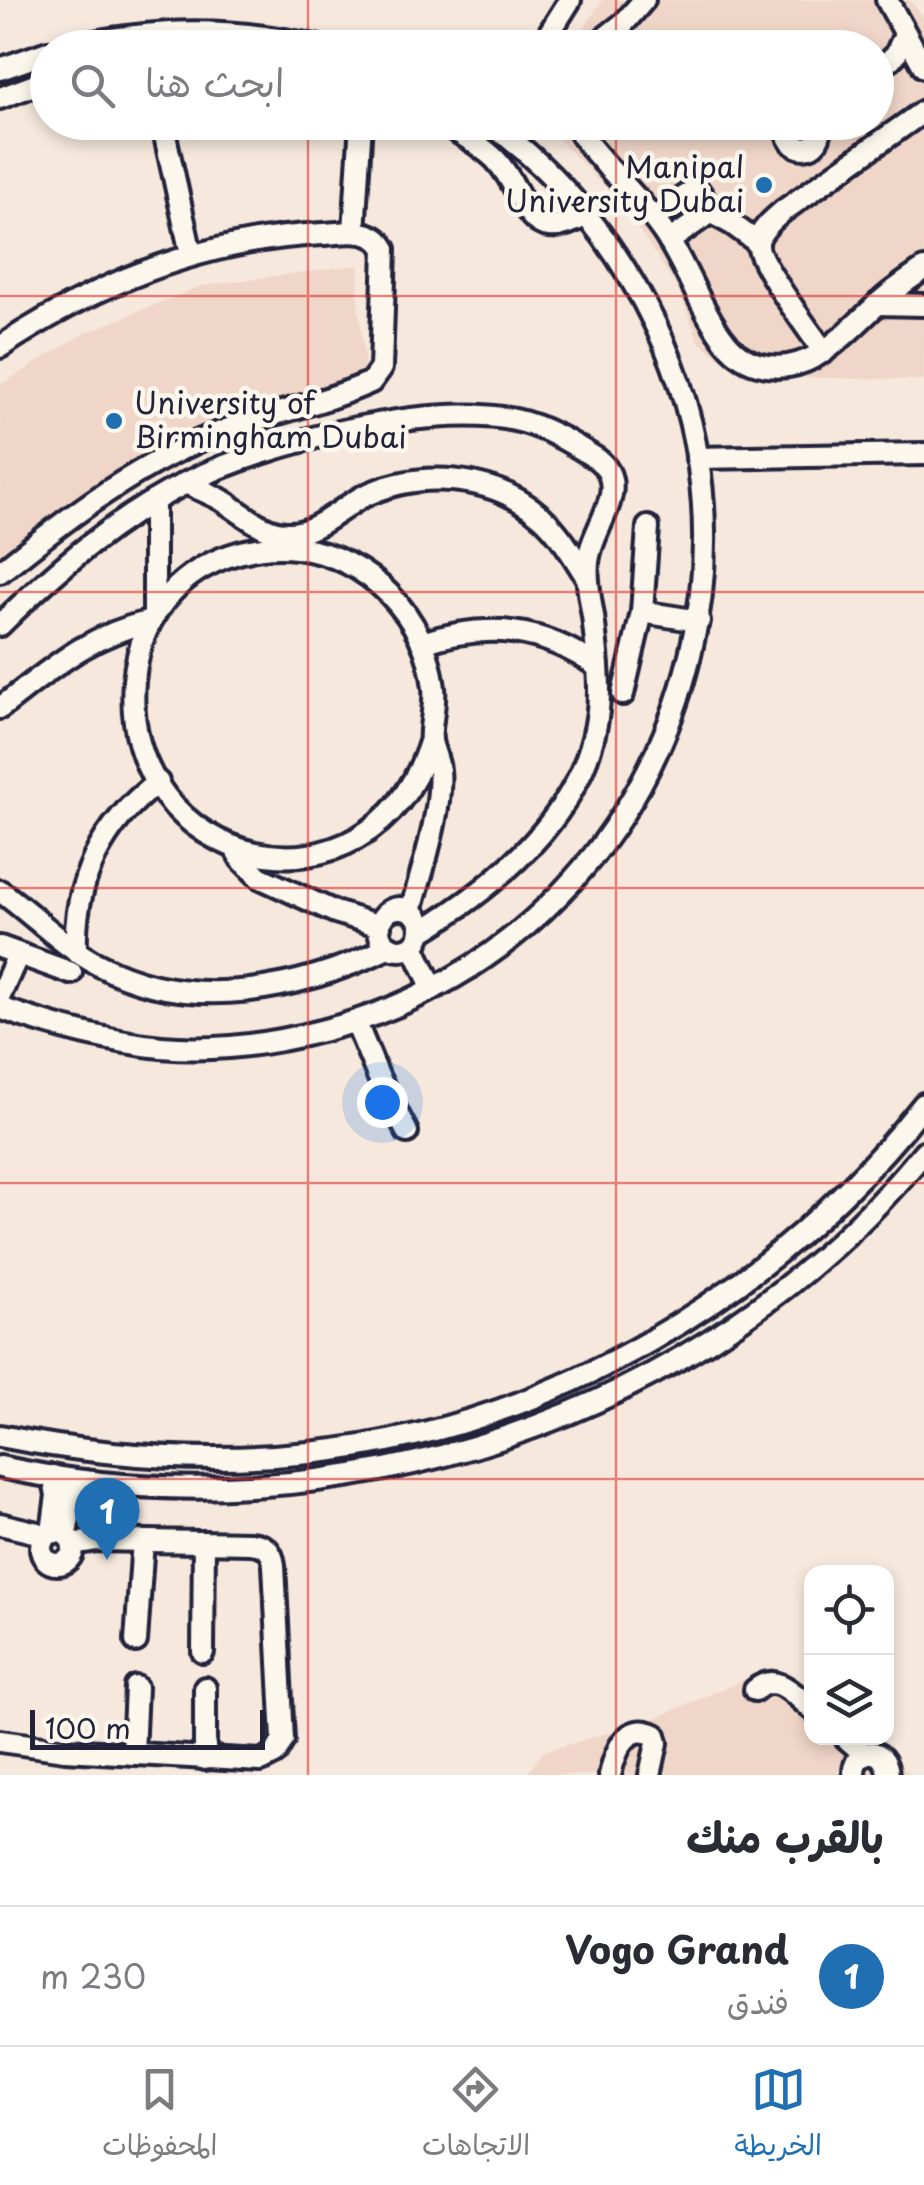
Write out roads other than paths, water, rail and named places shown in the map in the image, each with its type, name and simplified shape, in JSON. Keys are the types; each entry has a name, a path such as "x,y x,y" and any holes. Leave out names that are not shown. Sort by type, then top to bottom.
{"street":[{"path":"551,30 570,0"},
{"path":"615,30 644,0"},
{"path":"887,0 924,68"},
{"path":"894,56 905,34"},
{"path":"0,69 30,58"},
{"path":"0,98 30,87"},
{"path":"894,132 924,111"},
{"path":"166,140 191,254"},
{"path":"354,232 359,140"},
{"path":"468,140 496,159 530,214 544,226 562,228 586,215"},
{"path":"0,1008 46,1025 103,1039 164,1047 225,1048 286,1040 356,1022 433,989 507,942 576,878 632,803 672,719 698,621 705,527 697,458 673,362 627,272 557,182 510,140"},
{"path":"585,140 654,218 720,334 750,362 770,368 791,367 810,360 924,269"},
{"path":"789,140 798,148 807,148 819,140"},
{"path":"824,352 770,274 758,243 783,211 883,140"},
{"path":"654,218 695,190 706,200 705,216 669,241"},
{"path":"708,211 758,243"},
{"path":"0,347 84,297 191,254 272,238 354,232 372,234 385,248 382,360 377,376 363,386 182,448 127,478 64,520 0,572"},
{"path":"878,304 924,305"},
{"path":"0,625 75,556 151,503 192,480 284,446 386,424 455,417 515,420 558,436 597,459 611,474 613,492 592,542 587,578 598,667 598,716 592,739 563,803 536,841 503,874 406,949 390,947 301,981 213,993 155,986 74,962 9,951 0,996"},
{"path":"182,448 192,480 270,530 292,534 314,528 364,496 432,478 496,490 542,517 587,578"},
{"path":"697,458 924,454"},
{"path":"127,478 151,503 153,618"},
{"path":"623,694 642,612 648,528"},
{"path":"271,547 337,558 375,580 404,610 422,642 434,690 431,739 424,761 401,801 385,818 357,838 325,851 303,856 257,854 235,848 199,828 170,799 142,749 132,701 138,654 153,618 172,592 194,573 220,559 271,547"},
{"path":"642,612 698,621"},
{"path":"0,723 5,704 74,652 111,632 153,618"},
{"path":"422,642 479,630 508,631 568,648 598,667"},
{"path":"411,911 439,786 431,739"},
{"path":"74,962 79,900 96,852 116,820 158,782"},
{"path":"235,848 250,869 271,884 380,926"},
{"path":"0,891 74,962"},
{"path":"390,947 382,938 380,926 386,914 391,910 411,911 420,924 417,939 433,989"},
{"path":"356,1022 407,1132"},
{"path":"0,1436 77,1450 143,1456 243,1457 374,1443 500,1409 621,1357 697,1312 780,1253 862,1176 924,1104"},
{"path":"0,1467 84,1481 207,1489 330,1480 444,1457 554,1420 620,1390 704,1344 839,1242 921,1163"},
{"path":"53,1476 60,1536"},
{"path":"60,1536 73,1496 84,1481"},
{"path":"0,1524 97,1540 260,1544 268,1548 273,1556 284,1724 283,1740 275,1754 261,1762 65,1750 0,1741"},
{"path":"136,1641 143,1541"},
{"path":"203,1652 204,1542"},
{"path":"754,1690 761,1684 778,1682 804,1703"},
{"path":"133,1754 136,1686"},
{"path":"204,1758 205,1688"},
{"path":"610,1775 623,1743 638,1731 655,1736 657,1743 650,1775"},
{"path":"854,1745 865,1754"},
{"path":"854,1775 854,1765 865,1754 883,1758 888,1775"}],"place":[{"name":"Manipal University Dubai","path":"764,185"},
{"name":"University of Birmingham Dubai","path":"114,421"},
{"name":"Vogo Grand","path":"107,1560"}]}
